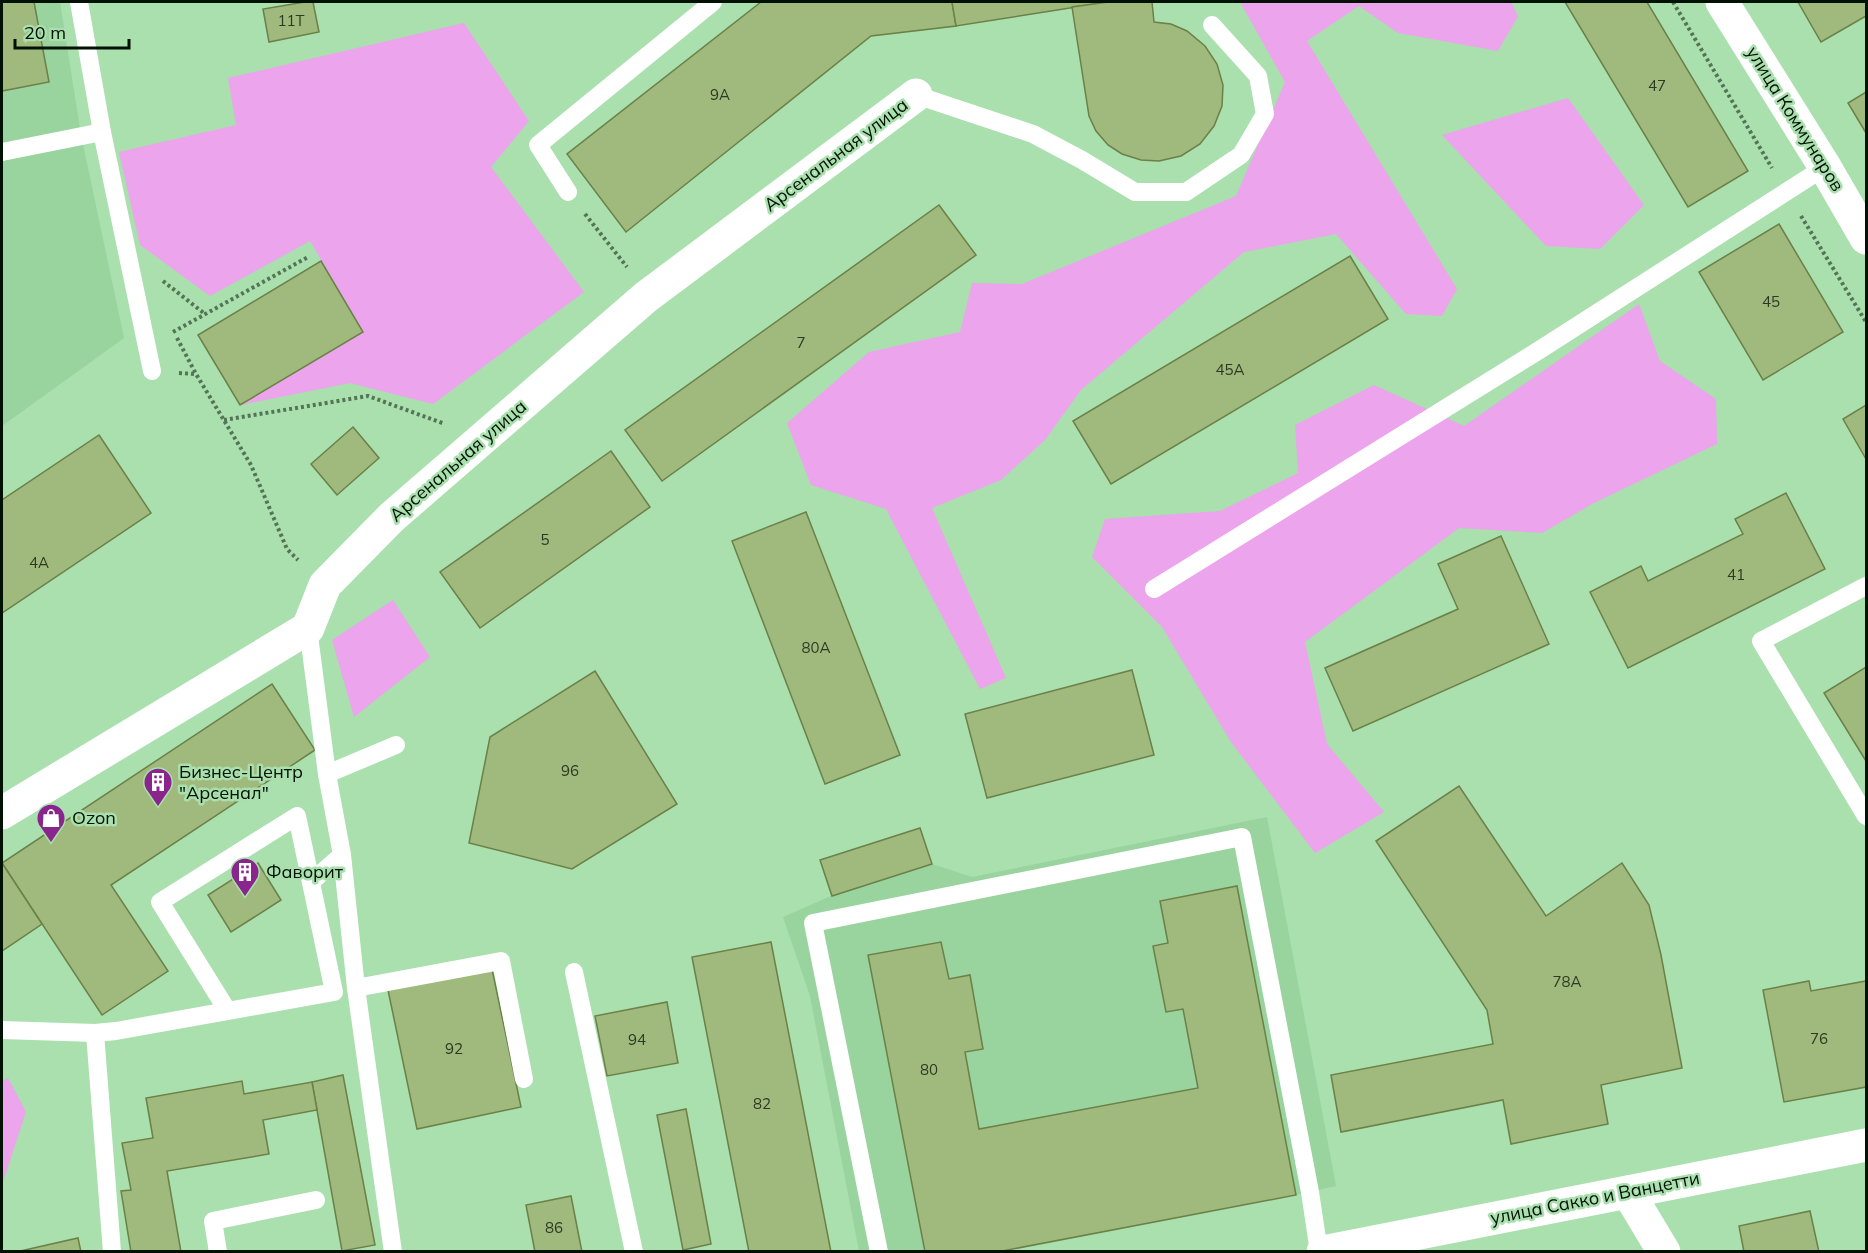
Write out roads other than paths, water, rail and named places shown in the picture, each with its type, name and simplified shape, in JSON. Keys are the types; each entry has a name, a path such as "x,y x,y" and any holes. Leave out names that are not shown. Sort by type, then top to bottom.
{"street":[{"name":"улица Коммунаров","path":"1722,2 1825,167 1866,238"},
{"name":"Арсенальная улица","path":"308,628 325,585 392,517 646,297 916,94"},
{"path":"2,813 308,628"},
{"name":"улица Сакко и Ванцетти","path":"1321,1251 1866,1145"},
{"path":"1628,1192 1664,1251"}],"lane":[{"path":"79,2 102,132 152,371"},
{"path":"568,192 538,145 713,2"},
{"path":"916,94 1033,134 1135,192 1186,192 1240,155 1265,114 1258,76 1212,25"},
{"path":"2,152 102,132"},
{"path":"1154,589 1541,350 1825,167"},
{"path":"1866,586 1761,641 1866,816"},
{"path":"308,628 327,774 342,855 356,988 393,1251"},
{"path":"327,774 396,745"},
{"path":"2,1030 95,1033 116,1031 334,992 297,816 160,902 227,1010"},
{"path":"879,1251 813,923 1242,837 1321,1251"},
{"path":"311,882 342,855"},
{"path":"356,988 501,961 524,1079"},
{"path":"574,972 634,1251"},
{"path":"95,1033 112,1251"},
{"path":"218,1251 213,1221 316,1200"}],"place":[{"name":"Бизнес-Центр \"Арсенал\"","path":"158,808"},
{"name":"Ozon","path":"51,844"},
{"name":"Фаворит","path":"245,898"}]}
